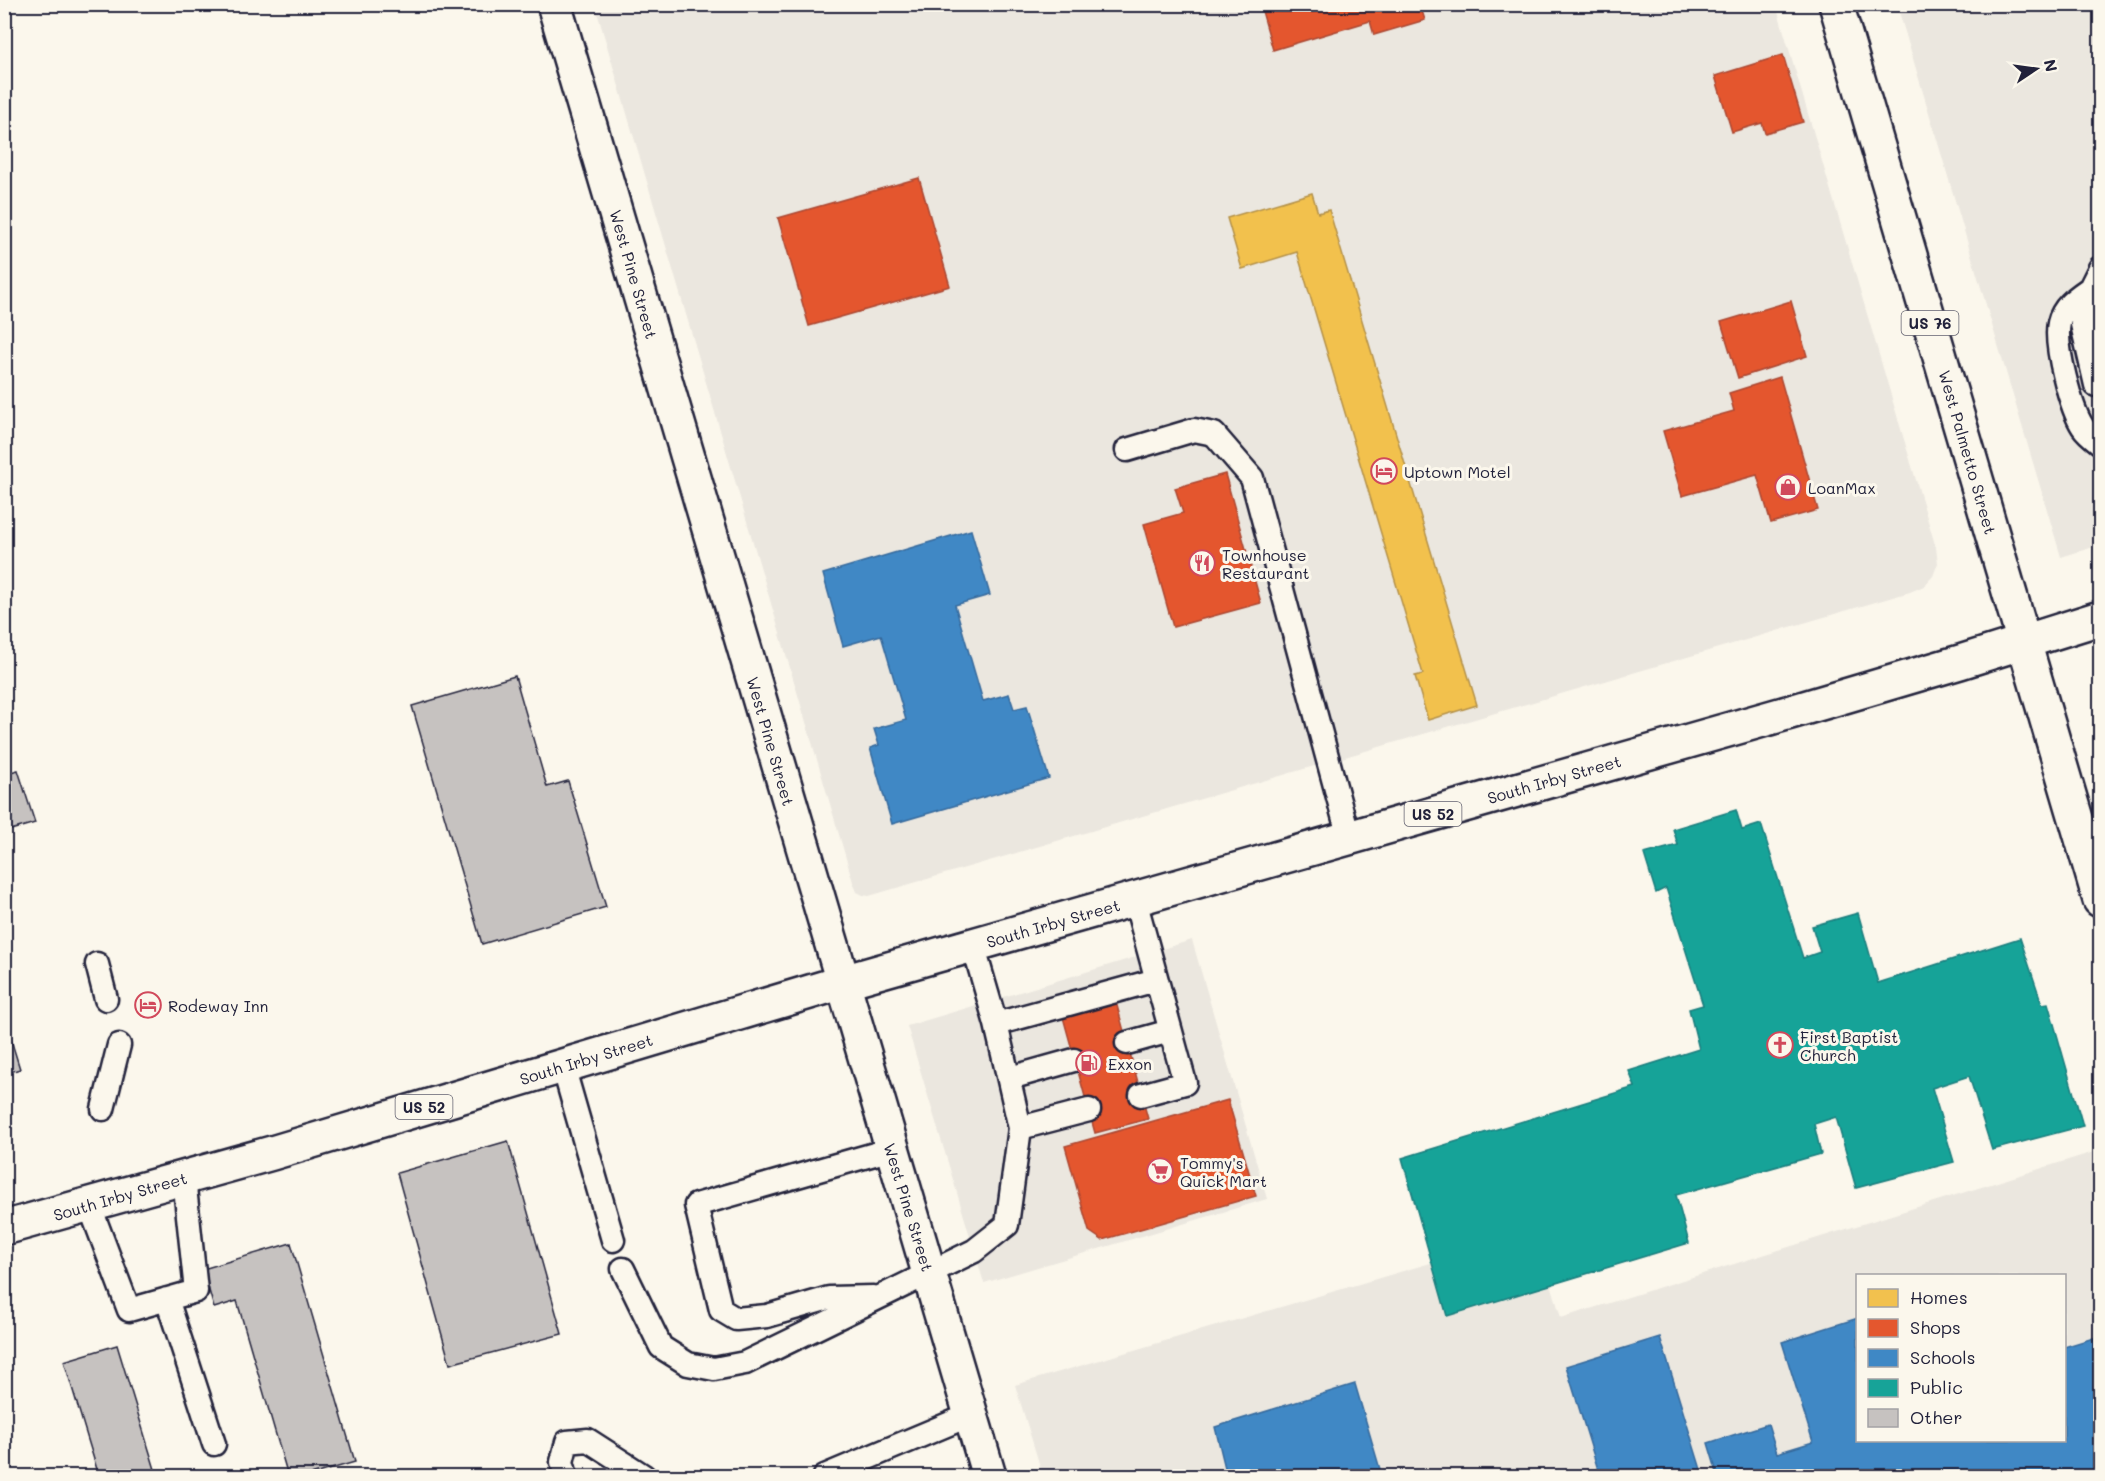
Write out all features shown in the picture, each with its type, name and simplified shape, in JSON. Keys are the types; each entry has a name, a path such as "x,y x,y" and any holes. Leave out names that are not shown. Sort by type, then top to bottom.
{"main road":[{"name":"West Pine Street","path":"554,4 989,1476"},
{"name":"West Palmetto Street","path":"1836,4 2100,900"},
{"name":"South Irby Street","path":"4,1228 184,1178 843,982 1794,711 2100,618"}],"lane":[{"path":"2095,278 2082,324 2096,385"},
{"path":"2095,278 2070,303 2059,323 2061,358 2072,403 2084,428 2100,443"},
{"path":"1127,450 1194,430 1214,434 1252,478 1349,838"},
{"path":"1135,900 1185,1083 1141,1095"},
{"path":"623,1269 662,1347 688,1364 714,1369 745,1363 929,1274 974,1251 1007,1225 1020,1128 1010,1078 974,945"},
{"path":"97,964 106,999"},
{"path":"996,1024 1156,980"},
{"path":"1127,1043 1170,1031"},
{"path":"103,1109 119,1045"},
{"path":"1010,1078 1074,1060"},
{"path":"562,1066 613,1240"},
{"path":"1020,1128 1089,1110"},
{"path":"884,1296 829,1299 766,1316 736,1319 721,1310 696,1206 892,1149"},
{"path":"89,1204 129,1310 196,1291 184,1178"},
{"path":"167,1299 214,1444"},
{"path":"825,1476 970,1415"},
{"path":"566,1476 562,1462 567,1443 588,1440 644,1476"}],"shaded area":[{"path":"595,5 1776,5 1936,548 1938,563 1933,576 1924,586 1910,592 869,896 863,895 857,892 853,882"},
{"path":"1897,5 2100,5 2100,545 2061,557"},
{"path":"1192,940 1267,1199 984,1283 907,1026"},
{"path":"2100,1150 2100,1476 1043,1476 1015,1385 1536,1232 1561,1318"}],"building: Homes":[{"name":"Uptown Motel","path":"1312,193 1318,213 1329,210 1477,705 1428,720 1415,676 1423,674 1297,252 1242,269 1227,218"}],"building: Shops":[{"path":"1260,4 1432,4 1421,8 1425,20 1374,35 1370,21 1273,50"},
{"path":"1783,55 1803,122 1765,133 1762,123 1732,132 1715,76"},
{"path":"919,178 950,286 809,326 778,218"},
{"path":"1791,301 1807,356 1738,378 1721,322"},
{"path":"1780,377 1818,510 1771,523 1757,475 1682,496 1663,431 1734,411 1729,393"},
{"name":"Townhouse Restaurant","path":"1225,474 1261,603 1173,627 1144,524 1183,513 1175,488"},
{"path":"1116,1002 1148,1119 1095,1133 1063,1017"},
{"name":"Tommy's Quick Mart","path":"1228,1100 1256,1196 1102,1240 1089,1231 1065,1146"}],"building: Schools":[{"path":"971,530 990,595 955,605 983,701 1009,694 1014,709 1027,706 1049,778 892,824 870,748 879,745 874,729 906,720 881,635 843,646 823,574"},
{"path":"1856,1319 1856,1442 2066,1442 2066,1346 2100,1336 2100,1476 2061,1476 2059,1472 2045,1476 1718,1476 1708,1443 1768,1424 1777,1453 1813,1442 1782,1342"},
{"path":"1660,1337 1703,1476 1600,1476 1566,1366"},
{"path":"1355,1384 1382,1476 1227,1476 1215,1427"}],"building: Public":[{"path":"1736,810 1742,830 1761,824 1803,958 1820,952 1812,926 1858,913 1878,983 2020,938 2042,1004 2048,1003 2083,1126 1992,1150 1969,1076 1932,1088 1954,1162 1856,1188 1836,1117 1814,1124 1821,1154 1676,1195 1689,1243 1447,1316 1402,1158 1635,1087 1629,1071 1699,1049 1689,1009 1703,1005 1666,888 1656,893 1644,854 1678,845 1673,829"}],"building: Other":[{"path":"515,676 547,787 568,781 606,907 482,944 412,706"},
{"path":"18,770 35,823 4,832 4,774"},
{"path":"4,1017 20,1069 4,1074"},
{"path":"508,1141 562,1334 450,1364 397,1173"},
{"path":"291,1243 355,1462 307,1476 288,1476 237,1301 214,1308 203,1269"},
{"path":"117,1345 157,1476 99,1476 64,1361"}],"place":[{"name":"Uptown Motel","path":"1384,471"},
{"name":"LoanMax","path":"1788,487"},
{"name":"Townhouse Restaurant","path":"1202,563"},
{"name":"Rodeway Inn","path":"148,1005"},
{"name":"First Baptist Church","path":"1780,1045"},
{"name":"Exxon","path":"1089,1063"},
{"name":"Tommy's Quick Mart","path":"1160,1171"}]}
